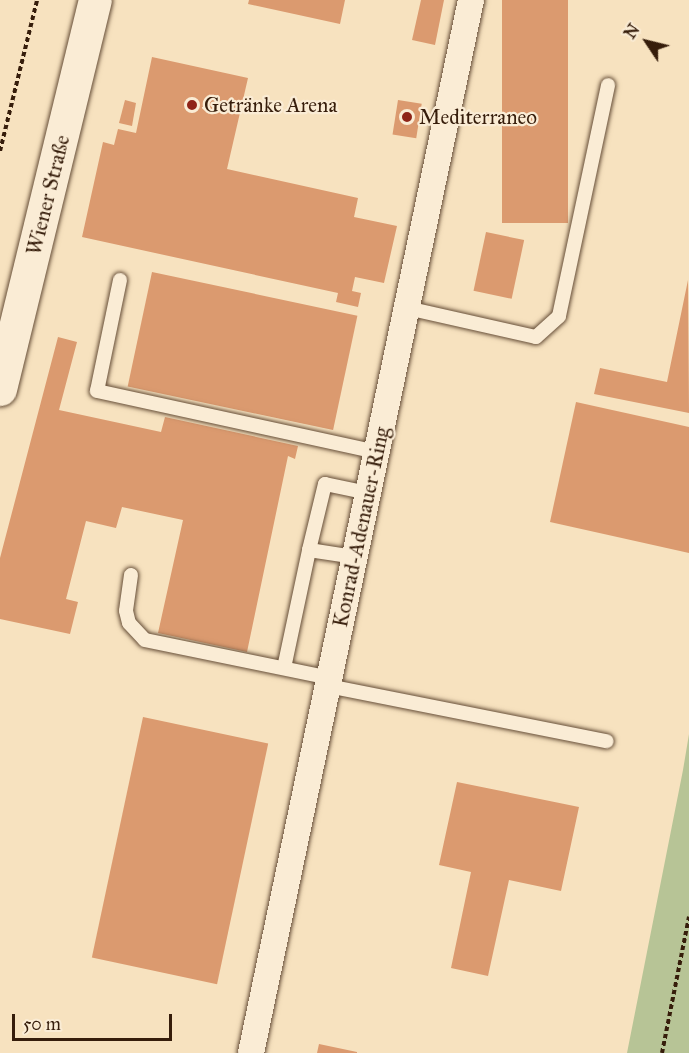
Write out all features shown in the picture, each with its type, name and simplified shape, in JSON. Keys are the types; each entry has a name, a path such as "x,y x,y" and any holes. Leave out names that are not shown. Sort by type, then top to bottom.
{"street":[{"name":"Wiener Straße","path":"0,389 95,0"},
{"name":"Konrad-Adenauer-Ring","path":"251,1053 471,0"}],"lane":[{"path":"407,308 536,337 558,316 608,85"},
{"path":"120,280 97,392 377,453"},
{"path":"284,668 325,484 368,493"},
{"path":"309,550 355,557"},
{"path":"131,575 126,611 129,623 145,640 284,668 329,682 607,741"}],"path":[{"path":"0,151 37,0"},
{"path":"662,1053 689,917"}],"green space":[{"path":"689,734 689,1053 627,1053 683,770"}],"building":[{"path":"249,0 345,0 340,24 248,4"},
{"path":"421,0 444,0 435,45 412,40"},
{"path":"502,0 568,0 568,223 502,223"},
{"path":"152,57 248,78 227,169 358,198 354,217 397,226 384,283 355,277 352,291 361,293 358,307 336,302 338,293 82,237 103,142 114,145 118,129 136,133"},
{"path":"125,100 136,103 132,126 119,123"},
{"name":"Mediterraneo","path":"398,100 422,104 416,138 393,135"},
{"path":"486,232 524,240 512,299 474,291"},
{"path":"152,272 357,316 333,430 128,386"},
{"path":"688,280 689,413 594,394 600,368 667,382"},
{"path":"58,337 77,342 59,410 161,432 165,417 298,446 295,459 288,456 247,652 158,633 183,520 122,507 116,528 86,521 66,599 78,602 70,634 0,619 0,558"},
{"path":"576,402 689,427 689,553 550,522"},
{"path":"143,717 268,744 217,984 92,958"},
{"path":"457,782 579,807 561,891 509,880 488,976 451,968 471,872 439,865"},
{"path":"319,1044 357,1052 357,1053 317,1053"}],"place":[{"name":"Getränke Arena","path":"192,105"},
{"name":"Mediterraneo","path":"407,117"}]}
